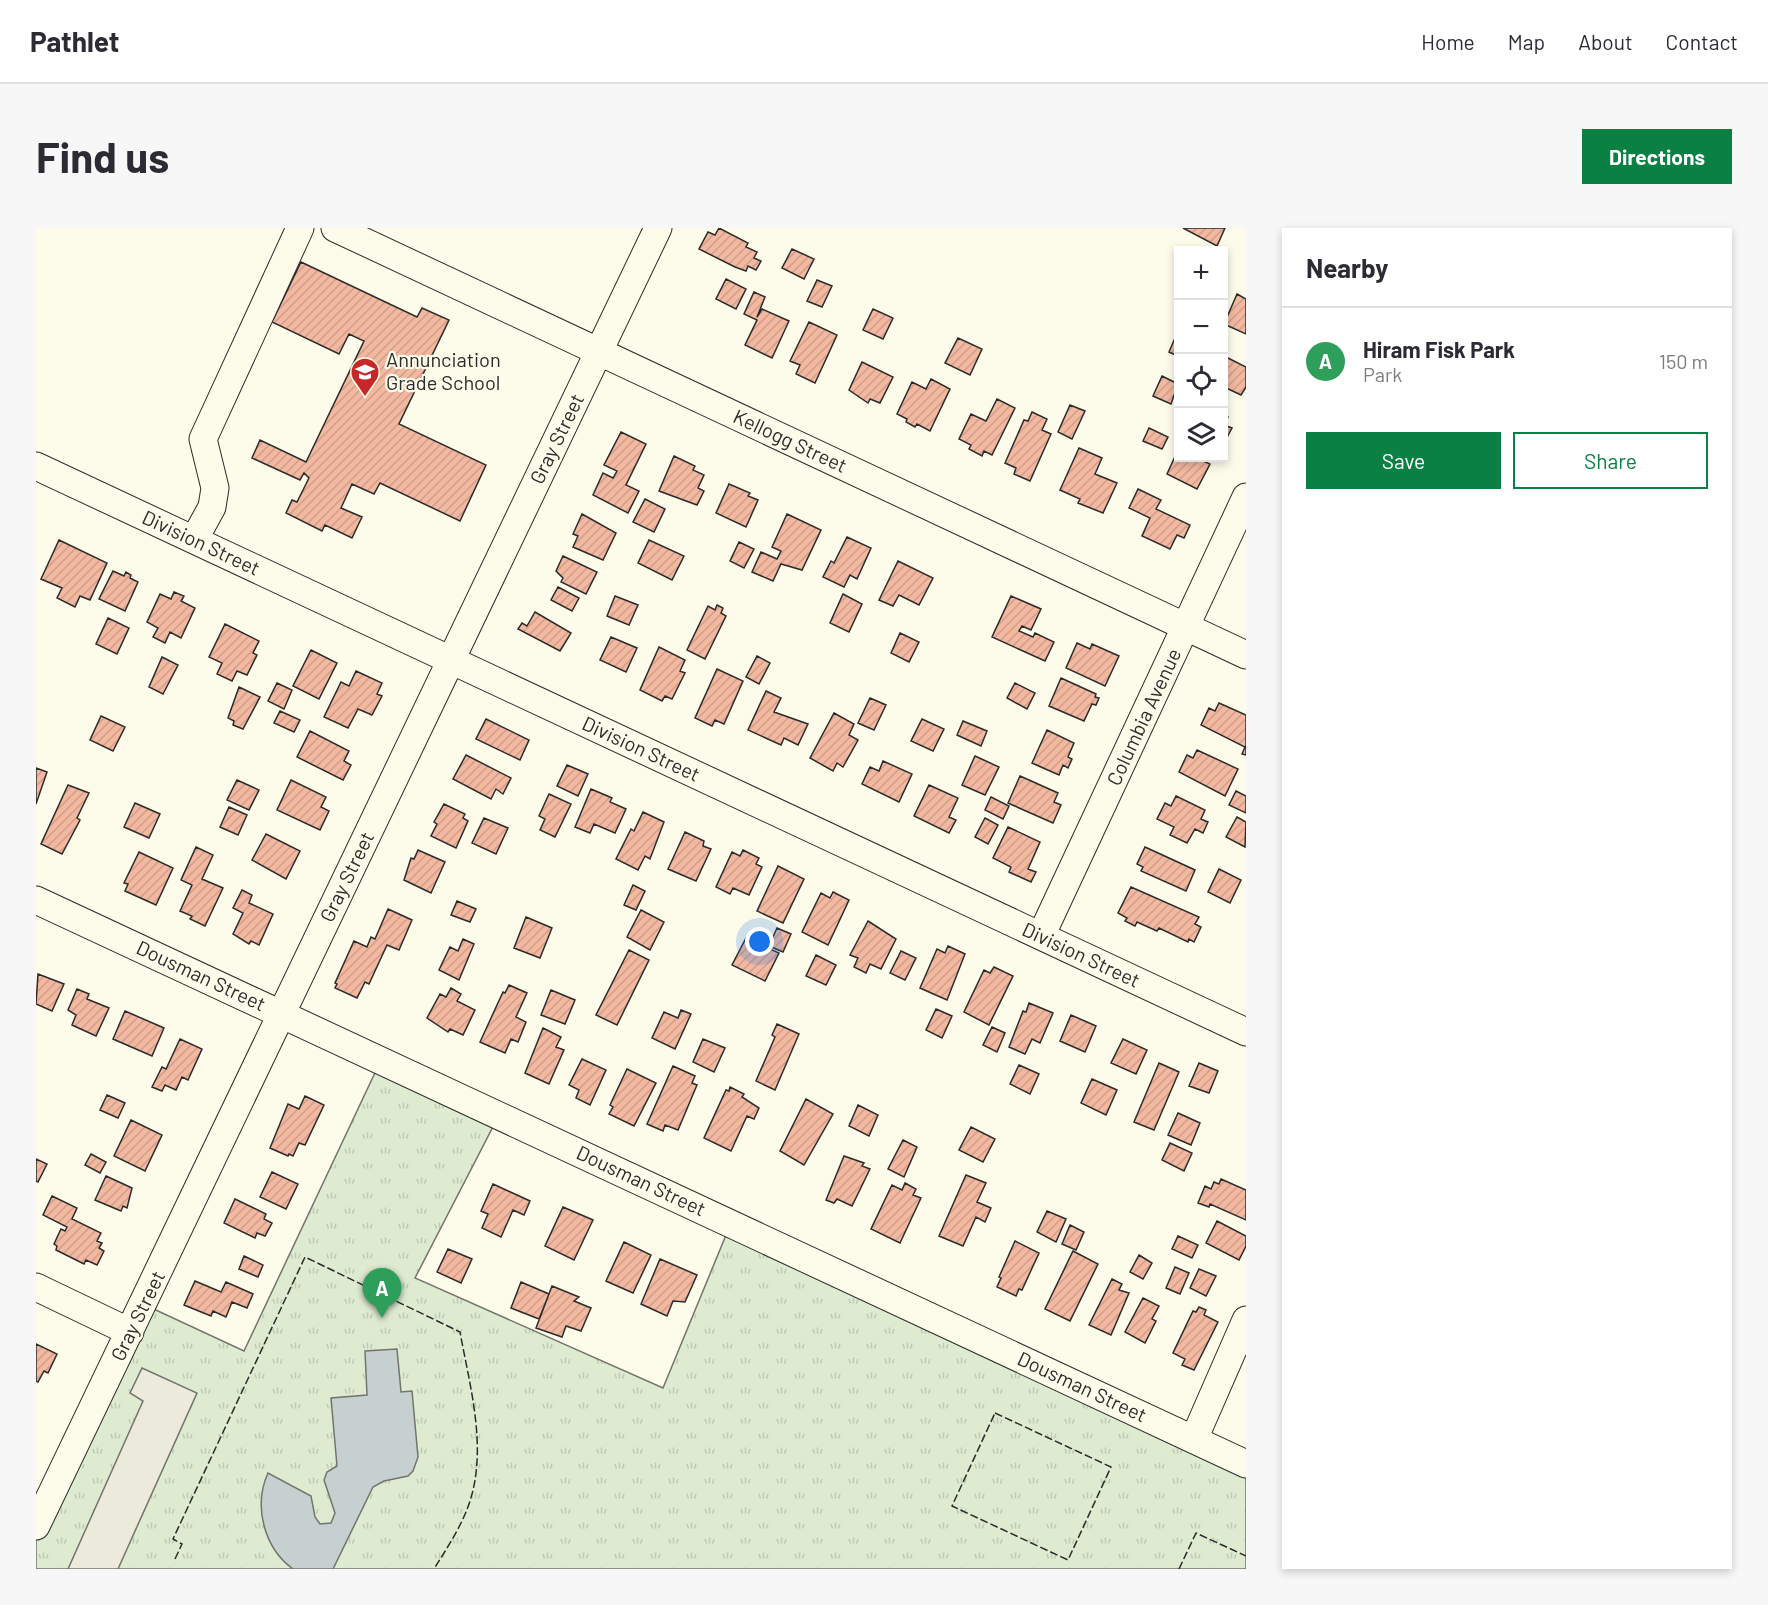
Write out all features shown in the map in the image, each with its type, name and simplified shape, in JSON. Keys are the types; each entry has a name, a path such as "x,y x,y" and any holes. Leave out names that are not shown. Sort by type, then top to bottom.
{"street":[{"path":"194,540 212,507 215,488 203,439 300,228"},
{"name":"Kellogg Street","path":"335,228 1246,655"},
{"name":"Gray Street","path":"36,1526 658,228"},
{"name":"Division Street","path":"36,466 1246,1032"},
{"name":"Columbia Avenue","path":"1041,936 1246,497"},
{"name":"Dousman Street","path":"36,900 1246,1464"},
{"path":"36,1287 130,1332"},
{"path":"1194,1439 1246,1320"}],"green space":[{"path":"381,1060 499,1115 415,1278 663,1388 731,1223 1246,1464 1246,1569 36,1569 36,1526 143,1304 244,1351"}],"shaded area":[{"path":"397,1349 401,1392 412,1391 418,1457 413,1471 408,1476 384,1481 373,1487 333,1569 293,1569 275,1550 264,1526 261,1499 268,1473 311,1496 315,1517 320,1524 331,1523 335,1513 324,1480 327,1472 337,1466 331,1398 367,1395 365,1351"},
{"path":"142,1368 197,1393 118,1569 68,1569 143,1401 130,1393"}],"building":[{"path":"719,228 748,243 746,247 757,252 754,258 761,261 756,270 748,266 746,271 735,267 699,249 708,232 715,235"},
{"path":"1183,228 1225,228 1217,246"},
{"path":"792,249 814,259 804,279 782,268"},
{"path":"301,262 417,317 422,308 449,320 399,424 486,465 460,521 380,483 374,494 352,484 341,508 362,517 352,538 325,525 322,531 286,513 292,500 297,502 309,478 304,473 300,480 252,458 260,440 306,462 364,341 349,334 339,354 272,322"},
{"path":"726,279 746,289 736,309 716,299"},
{"path":"817,280 832,286 822,307 807,301"},
{"path":"754,292 765,297 757,317 762,309 789,321 772,358 745,345 757,320 744,314"},
{"path":"1237,294 1246,299 1246,334 1228,326 1228,315"},
{"path":"873,309 893,318 883,339 863,330"},
{"path":"809,322 837,335 815,383 796,374 800,365 790,361"},
{"path":"958,338 982,349 970,375 945,363"},
{"path":"1174,340 1174,354 1169,352"},
{"path":"1228,358 1246,367 1246,387 1241,395 1228,389"},
{"path":"862,362 893,377 880,403 870,399 868,403 849,390"},
{"path":"1162,376 1174,382 1174,395 1171,404 1153,396"},
{"path":"931,379 950,389 930,431 917,424 915,427 906,422 907,419 897,414 912,382 926,389"},
{"path":"997,399 1015,408 992,455 984,451 982,456 969,449 971,445 959,439 971,414 986,421"},
{"path":"1070,405 1085,411 1072,439 1058,432"},
{"path":"1032,412 1047,419 1042,430 1051,434 1030,481 1014,474 1016,468 1005,463 1024,420 1028,421"},
{"path":"1149,428 1168,437 1162,449 1143,441"},
{"path":"621,432 646,444 626,485 639,491 628,513 593,495 603,473 613,478 617,471 604,465"},
{"path":"1079,448 1102,458 1095,474 1117,483 1103,513 1078,503 1080,499 1060,490"},
{"path":"674,456 695,466 693,470 704,475 698,488 704,491 697,505 659,491"},
{"path":"1174,459 1174,462 1210,464 1197,489 1167,474"},
{"path":"729,484 750,493 748,496 758,500 746,527 716,513"},
{"path":"1138,489 1161,500 1156,509 1190,525 1184,538 1177,535 1170,549 1142,536 1150,518 1129,508"},
{"path":"645,499 665,509 654,532 633,522"},
{"path":"582,514 616,533 603,560 573,547 578,536 573,534"},
{"path":"787,514 821,530 802,570 781,564 773,581 752,572 761,552 777,559 781,551 772,547"},
{"path":"847,537 871,548 857,579 850,575 844,587 823,577 831,561 834,563"},
{"path":"59,540 107,563 90,600 80,596 75,607 57,598 62,588 41,579"},
{"path":"649,540 684,556 672,580 638,563"},
{"path":"739,542 754,549 744,568 730,561"},
{"path":"563,556 597,572 586,594 561,582 563,578 556,571"},
{"path":"898,561 933,578 919,605 899,595 893,606 879,600"},
{"path":"113,571 124,576 126,572 131,575 130,578 138,582 125,611 99,599"},
{"path":"558,587 579,598 572,611 551,600"},
{"path":"174,592 184,596 181,601 195,608 181,638 170,632 165,643 153,637 158,628 147,622 160,594 171,599"},
{"path":"843,594 862,604 849,632 830,623"},
{"path":"615,596 638,605 629,625 607,616"},
{"path":"1011,596 1041,609 1031,630 1022,626 1019,631 1033,637 1035,633 1054,642 1045,661 992,637"},
{"path":"717,605 723,608 721,613 726,616 705,659 687,650 708,606 715,610"},
{"path":"535,612 571,633 560,651 518,629 522,623 527,626"},
{"path":"108,618 129,628 117,654 96,644"},
{"path":"225,624 259,641 253,653 257,655 247,675 237,671 232,681 217,674 222,663 209,657"},
{"path":"900,633 919,642 909,662 891,653"},
{"path":"611,637 637,648 626,672 600,660"},
{"path":"1077,643 1090,649 1092,644 1119,656 1105,686 1066,668"},
{"path":"659,647 685,660 680,671 685,673 672,699 665,696 662,701 640,690"},
{"path":"311,650 337,663 319,699 293,686"},
{"path":"757,656 770,663 759,684 746,677"},
{"path":"162,657 178,665 163,694 149,687"},
{"path":"717,669 743,681 724,724 715,720 712,726 695,718"},
{"path":"356,671 382,683 377,694 382,696 372,715 358,709 348,728 324,717 341,682 349,686"},
{"path":"1061,678 1096,694 1095,697 1099,698 1096,705 1092,704 1084,721 1049,706"},
{"path":"277,683 292,690 284,709 268,701"},
{"path":"1015,683 1035,693 1027,709 1007,698"},
{"path":"239,687 260,697 243,729 233,725 234,721 228,718"},
{"path":"766,691 781,698 774,712 808,724 798,745 784,738 781,745 748,730"},
{"path":"870,698 886,705 874,730 858,723"},
{"path":"1219,703 1246,715 1246,755 1242,754 1245,747 1201,725 1209,708 1215,711"},
{"path":"280,711 300,720 294,732 274,723"},
{"path":"834,713 854,724 849,735 858,740 843,767 837,763 833,771 810,758"},
{"path":"101,716 125,727 113,751 90,740"},
{"path":"486,719 529,740 520,760 476,739"},
{"path":"922,719 944,729 933,751 911,741"},
{"path":"963,721 987,731 981,746 957,735"},
{"path":"1047,730 1074,743 1068,757 1072,759 1068,768 1063,765 1059,775 1032,763"},
{"path":"310,731 349,751 344,761 351,765 343,780 297,757"},
{"path":"1197,750 1238,769 1225,796 1179,772 1187,755 1193,758"},
{"path":"466,755 511,778 503,794 496,789 491,799 453,779"},
{"path":"975,756 999,767 985,795 962,785"},
{"path":"883,761 912,774 899,802 862,784 870,767 879,771"},
{"path":"567,765 588,774 578,796 557,786"},
{"path":"36,768 47,772 36,804"},
{"path":"1020,776 1058,793 1054,802 1061,805 1053,823 1008,803"},
{"path":"237,780 259,790 249,810 227,800"},
{"path":"291,780 326,797 321,807 329,811 320,830 277,810"},
{"path":"68,785 89,793 77,818 80,820 62,854 41,844"},
{"path":"929,785 958,798 949,817 956,820 949,833 914,816"},
{"path":"591,789 612,798 610,802 626,809 615,833 594,824 590,833 575,827"},
{"path":"1236,791 1246,796 1246,813 1229,805"},
{"path":"549,794 571,804 555,837 540,830 545,819 539,816"},
{"path":"1176,796 1205,810 1201,819 1208,822 1203,833 1195,829 1187,843 1170,835 1174,827 1157,819 1165,803 1171,806"},
{"path":"991,797 1009,806 1003,819 985,810"},
{"path":"135,803 160,814 149,838 124,827"},
{"path":"444,804 465,814 463,818 468,821 456,848 431,836 437,824 434,822"},
{"path":"229,807 247,815 238,835 220,827"},
{"path":"643,812 664,822 650,859 645,856 638,870 616,859 631,829 634,831"},
{"path":"1237,817 1246,822 1245,847 1226,837"},
{"path":"484,818 508,828 496,854 472,843"},
{"path":"985,818 998,825 988,844 975,837"},
{"path":"1008,827 1040,842 1028,869 1036,872 1031,882 1009,872 1011,867 993,858"},
{"path":"685,832 704,841 703,846 711,849 696,881 668,869"},
{"path":"266,834 300,851 286,879 252,860"},
{"path":"196,847 213,855 202,879 223,888 205,926 190,919 192,916 180,911 192,885 181,880"},
{"path":"1145,847 1195,870 1186,891 1141,871 1143,867 1137,864"},
{"path":"418,850 445,862 431,893 404,880 411,858 414,859"},
{"path":"743,850 759,858 756,864 762,867 749,895 733,888 730,894 716,887 732,852 740,856"},
{"path":"139,852 173,868 156,905 125,891 128,884 124,883"},
{"path":"778,866 804,879 783,923 757,911"},
{"path":"1219,869 1241,880 1230,903 1208,892"},
{"path":"633,885 645,891 636,910 624,905"},
{"path":"1131,887 1199,917 1195,924 1201,927 1194,942 1189,939 1188,942 1159,928 1157,931 1137,922 1135,926 1125,921 1127,918 1118,913"},
{"path":"242,890 252,895 249,903 273,914 259,945 251,941 249,944 233,934 243,913 233,908"},
{"path":"833,892 849,900 828,945 802,932 821,893 830,898"},
{"path":"457,901 476,909 470,922 451,915"},
{"path":"388,909 412,920 399,950 387,945 369,984 365,982 357,998 335,988 337,984 335,983 354,941 367,947 371,937 375,939"},
{"path":"641,910 664,922 650,950 627,937"},
{"path":"526,917 552,928 540,958 514,948"},
{"path":"868,921 896,939 881,969 870,964 866,973 854,967 858,958 850,955"},
{"path":"777,928 791,934 783,952 769,946"},
{"path":"746,938 779,953 765,981 732,965"},
{"path":"463,939 474,944 459,980 439,970 450,947 458,951"},
{"path":"948,946 965,954 947,1000 920,988 937,949 945,953"},
{"path":"629,950 649,960 617,1025 596,1015"},
{"path":"901,951 916,958 905,980 890,973"},
{"path":"816,955 836,965 826,985 806,976"},
{"path":"994,967 1013,976 989,1025 964,1012 984,970 990,973"},
{"path":"38,974 64,984 52,1011 36,1004"},
{"path":"509,985 527,993 516,1017 526,1022 518,1042 511,1039 505,1053 480,1042 503,992 505,993"},
{"path":"451,988 461,994 457,1001 475,1010 463,1035 450,1029 448,1032 427,1018 440,994 446,997"},
{"path":"77,989 89,994 87,999 109,1008 96,1036 72,1025 76,1015 68,1010"},
{"path":"551,990 575,1000 565,1024 541,1015"},
{"path":"1029,1003 1053,1013 1040,1043 1032,1039 1025,1054 1009,1047 1023,1011 1026,1012"},
{"path":"936,1009 952,1016 942,1038 926,1030"},
{"path":"681,1010 691,1014 675,1049 652,1038 664,1012 678,1018"},
{"path":"125,1011 164,1028 152,1056 113,1039"},
{"path":"1071,1015 1096,1026 1085,1052 1060,1041"},
{"path":"777,1024 799,1034 775,1090 756,1081 775,1037 772,1035"},
{"path":"992,1027 1005,1033 997,1052 983,1045"},
{"path":"543,1028 561,1037 556,1047 564,1050 549,1084 525,1073"},
{"path":"180,1039 202,1049 188,1080 182,1077 176,1090 165,1085 162,1091 152,1087 162,1067 166,1069"},
{"path":"703,1039 725,1048 714,1072 693,1062"},
{"path":"1123,1039 1147,1050 1136,1074 1111,1063"},
{"path":"582,1059 606,1070 590,1105 576,1098 579,1090 569,1085"},
{"path":"1159,1063 1179,1072 1154,1130 1134,1122"},
{"path":"1199,1063 1218,1071 1209,1093 1189,1086"},
{"path":"1019,1065 1039,1074 1030,1094 1010,1084"},
{"path":"673,1066 695,1076 692,1083 697,1085 678,1130 665,1125 663,1131 647,1124"},
{"path":"627,1069 656,1083 634,1126 609,1114 613,1107 610,1105"},
{"path":"1092,1079 1117,1090 1106,1115 1081,1103"},
{"path":"730,1087 744,1094 742,1097 759,1108 754,1119 747,1116 731,1151 704,1138 726,1090 729,1091"},
{"path":"107,1095 125,1103 118,1118 100,1110"},
{"path":"305,1096 324,1105 305,1145 299,1143 293,1156 270,1148 288,1104 299,1109"},
{"path":"806,1099 833,1114 804,1165 780,1151"},
{"path":"858,1105 878,1115 869,1136 849,1126"},
{"path":"1178,1113 1200,1123 1191,1145 1168,1135"},
{"path":"131,1120 162,1135 145,1171 114,1156"},
{"path":"971,1127 995,1139 983,1162 959,1150"},
{"path":"903,1140 917,1147 904,1177 888,1169"},
{"path":"1170,1143 1192,1153 1184,1171 1162,1160"},
{"path":"91,1154 106,1162 100,1173 85,1165"},
{"path":"844,1156 864,1163 862,1166 870,1169 852,1206 837,1199 834,1203 826,1200"},
{"path":"36,1159 47,1164 38,1182 36,1181"},
{"path":"272,1172 298,1184 286,1209 260,1197"},
{"path":"966,1175 986,1183 977,1202 991,1208 985,1222 976,1217 963,1246 939,1236"},
{"path":"106,1176 132,1188 127,1208 123,1206 121,1211 95,1200"},
{"path":"1221,1179 1246,1190 1246,1220 1210,1204 1209,1207 1198,1203 1205,1186 1211,1189 1214,1182 1219,1184"},
{"path":"905,1183 916,1189 913,1195 921,1198 900,1243 871,1229 892,1185 902,1190"},
{"path":"493,1184 530,1201 524,1215 513,1210 501,1237 482,1228 488,1214 481,1211"},
{"path":"52,1196 77,1208 72,1219 101,1233 97,1241 102,1243 99,1248 104,1251 97,1265 86,1260 84,1264 56,1250 57,1246 54,1244 61,1229 65,1231 67,1227 43,1215"},
{"path":"235,1199 266,1214 264,1219 272,1223 265,1236 257,1233 255,1238 224,1223"},
{"path":"563,1207 593,1220 574,1260 545,1246"},
{"path":"1047,1211 1066,1219 1056,1242 1037,1232"},
{"path":"1217,1221 1246,1236 1246,1246 1239,1260 1206,1243"},
{"path":"1070,1225 1084,1232 1076,1250 1062,1244"},
{"path":"1178,1236 1198,1245 1192,1258 1172,1249"},
{"path":"1015,1241 1039,1253 1022,1290 1019,1289 1016,1296 997,1287"},
{"path":"624,1242 651,1255 633,1293 606,1281"},
{"path":"448,1249 472,1259 461,1283 437,1272"},
{"path":"1073,1251 1098,1264 1070,1321 1045,1309"},
{"path":"1139,1255 1152,1263 1143,1279 1130,1272"},
{"path":"244,1256 263,1265 258,1277 239,1269"},
{"path":"660,1259 697,1275 685,1302 673,1301 667,1316 641,1304"},
{"path":"1175,1267 1189,1273 1180,1294 1166,1288"},
{"path":"1199,1269 1216,1276 1206,1296 1190,1288"},
{"path":"1112,1279 1122,1284 1119,1290 1129,1293 1111,1335 1089,1325"},
{"path":"195,1281 221,1292 226,1282 253,1294 247,1308 232,1302 226,1317 213,1311 211,1316 184,1305"},
{"path":"521,1282 549,1294 539,1319 511,1308"},
{"path":"552,1286 579,1297 574,1301 591,1308 581,1331 566,1326 562,1337 536,1328"},
{"path":"1143,1298 1159,1306 1152,1319 1156,1321 1145,1343 1125,1332"},
{"path":"1199,1307 1206,1310 1204,1315 1218,1322 1194,1370 1182,1365 1185,1359 1173,1353 1193,1311 1196,1312"},
{"path":"36,1344 57,1354 48,1373 44,1371 38,1382 36,1381"}],"fence":[{"path":"175,1559 182,1544 173,1539 305,1257 460,1332 475,1418 477,1462 466,1513 434,1569"},
{"path":"995,1413 1111,1467 1068,1560 952,1506 995,1413"},
{"path":"1179,1569 1196,1533 1246,1556"}],"place":[{"name":"Annunciation Grade School","path":"365,398"},
{"name":"Hiram Fisk Park","path":"382,1318"}]}
